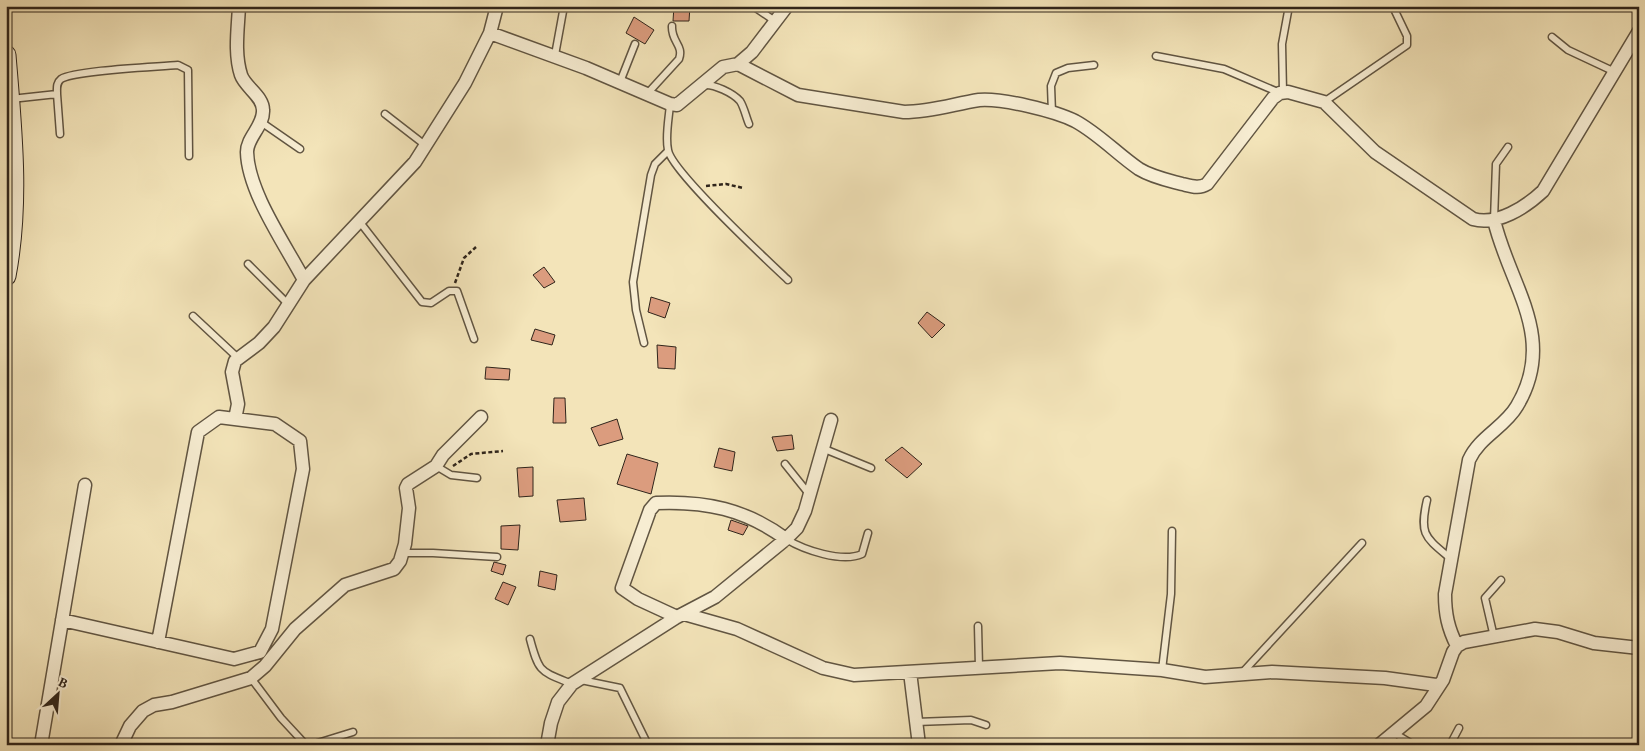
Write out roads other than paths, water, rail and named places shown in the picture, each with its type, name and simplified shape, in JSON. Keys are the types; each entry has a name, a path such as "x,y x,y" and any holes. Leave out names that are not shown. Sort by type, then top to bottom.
{"main road":[{"path":"6,55 15,170 11,248 6,276"}],"street":[{"path":"239,6 237,59 242,77 257,96 264,109 261,122 247,146 248,164 257,195 304,280"},
{"path":"235,419 238,404 232,366 238,358 259,343 274,328 304,280 415,162 465,83 490,34 497,6"},
{"path":"490,34 555,56 670,104 677,105 723,67 738,64 752,52 787,6"},
{"path":"738,64 798,95 904,112 920,112 981,100 1001,101 1052,113 1078,123 1152,176 1202,187 1207,184 1273,98 1281,92 1324,102 1375,152 1473,219 1484,222 1494,220 1532,201 1543,191 1639,31"},
{"path":"1457,646 1448,627 1445,612 1469,460 1478,446 1516,408 1525,392 1530,372 1533,342 1531,320 1524,299 1501,248 1494,220"},
{"path":"62,620 158,642 234,659 260,652 272,629 303,469 300,441 275,424 218,417 198,432 158,642"},
{"path":"121,745 130,726 143,711 154,704 172,702 251,678 265,666 295,629 345,585 394,569 405,544 409,508 406,488 412,481 440,468 443,456 481,417"},
{"path":"547,745 550,723 558,702 576,682 681,616 715,597 797,528 831,420"},
{"path":"41,745 85,484"},
{"path":"786,539 743,514 715,505 656,503 650,510 622,588 638,599 681,616 737,629 842,674 1060,663 1162,670 1205,677 1282,673 1384,678 1440,684"},
{"path":"1379,745 1426,706 1440,684 1457,646 1464,642 1546,629 1594,643 1639,648"},
{"path":"910,672 919,745"}],"lane":[{"path":"555,56 564,6"},
{"path":"753,6 775,21"},
{"path":"1156,56 1224,69 1281,92 1282,44 1289,6"},
{"path":"1324,102 1407,45 1407,36 1395,11"},
{"path":"647,94 679,59 681,54 681,48 671,35 672,26"},
{"path":"1552,37 1568,50 1614,72"},
{"path":"620,82 635,44"},
{"path":"60,134 56,86 61,80 81,74 178,64 188,70 190,91 189,156"},
{"path":"1052,113 1051,86 1056,73 1068,68 1094,66"},
{"path":"703,85 710,84 733,95 740,102 749,124"},
{"path":"10,99 57,94"},
{"path":"670,104 668,151 695,187 788,280"},
{"path":"385,114 425,145"},
{"path":"261,122 300,149"},
{"path":"1494,220 1496,164 1508,147"},
{"path":"644,343 636,310 633,282 651,175 656,164 668,151"},
{"path":"359,220 422,302 431,303 453,290 457,291 474,339"},
{"path":"248,264 288,304"},
{"path":"193,316 238,358"},
{"path":"822,448 871,468"},
{"path":"785,464 809,494"},
{"path":"440,468 452,474 477,478"},
{"path":"1427,500 1422,522 1424,530 1430,542 1452,559"},
{"path":"1162,670 1171,594 1172,531"},
{"path":"786,539 806,549 846,558 862,554 868,533"},
{"path":"1241,674 1362,543"},
{"path":"402,553 497,557"},
{"path":"1494,637 1485,598 1501,580"},
{"path":"978,626 980,668"},
{"path":"530,640 537,665 542,671 576,682 620,688 648,745"},
{"path":"251,678 281,718 306,745"},
{"path":"916,722 971,720 986,725"},
{"path":"1450,745 1459,728"},
{"path":"311,745 353,732"},
{"path":"1394,733 1414,745"}]}
